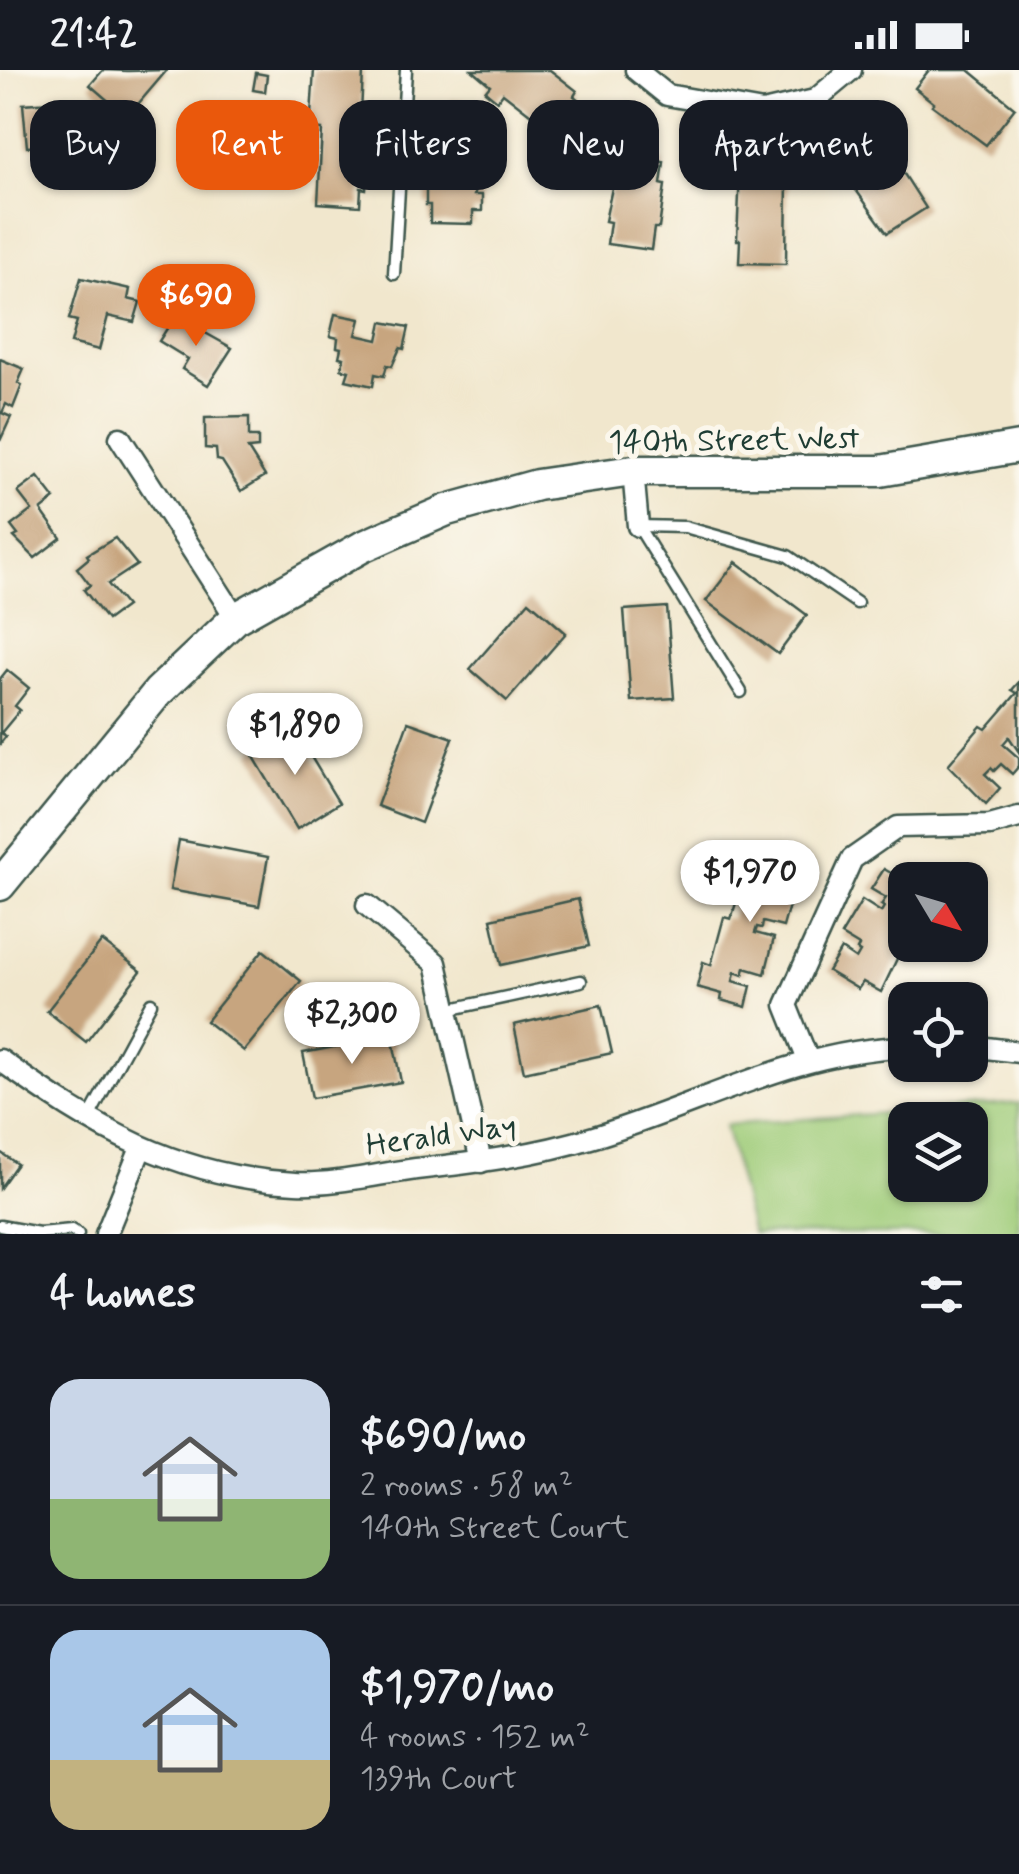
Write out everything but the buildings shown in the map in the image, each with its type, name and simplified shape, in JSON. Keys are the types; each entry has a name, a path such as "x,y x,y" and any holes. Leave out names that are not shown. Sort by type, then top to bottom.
{"street":[{"path":"636,70 667,95 763,112 816,100 852,70"},
{"path":"120,438 236,618"},
{"name":"140th Street West","path":"4,873 158,692 236,618 362,546 448,510 537,485 633,470 880,471 1019,447"},
{"path":"633,470 638,526"},
{"path":"808,1060 786,1006 852,860 898,827 990,825 1019,816"},
{"path":"368,905 436,964 482,1162"},
{"path":"988,1048 1019,1052"},
{"name":"Herald Way","path":"0,1060 88,1120 142,1148 214,1172 298,1183 482,1162 593,1138 808,1060 888,1049"},
{"path":"106,1234 142,1148"}],"lane":[{"path":"394,274 406,70"},
{"path":"638,526 685,527 788,556 857,603"},
{"path":"638,526 741,692"},
{"path":"446,1010 581,981"},
{"path":"88,1120 151,1002"},
{"path":"0,1226 40,1232 72,1230 78,1234"}],"green space":[{"path":"1019,1103 1019,1234 752,1234 725,1125 888,1113 888,1202 988,1202 988,1105"}]}
